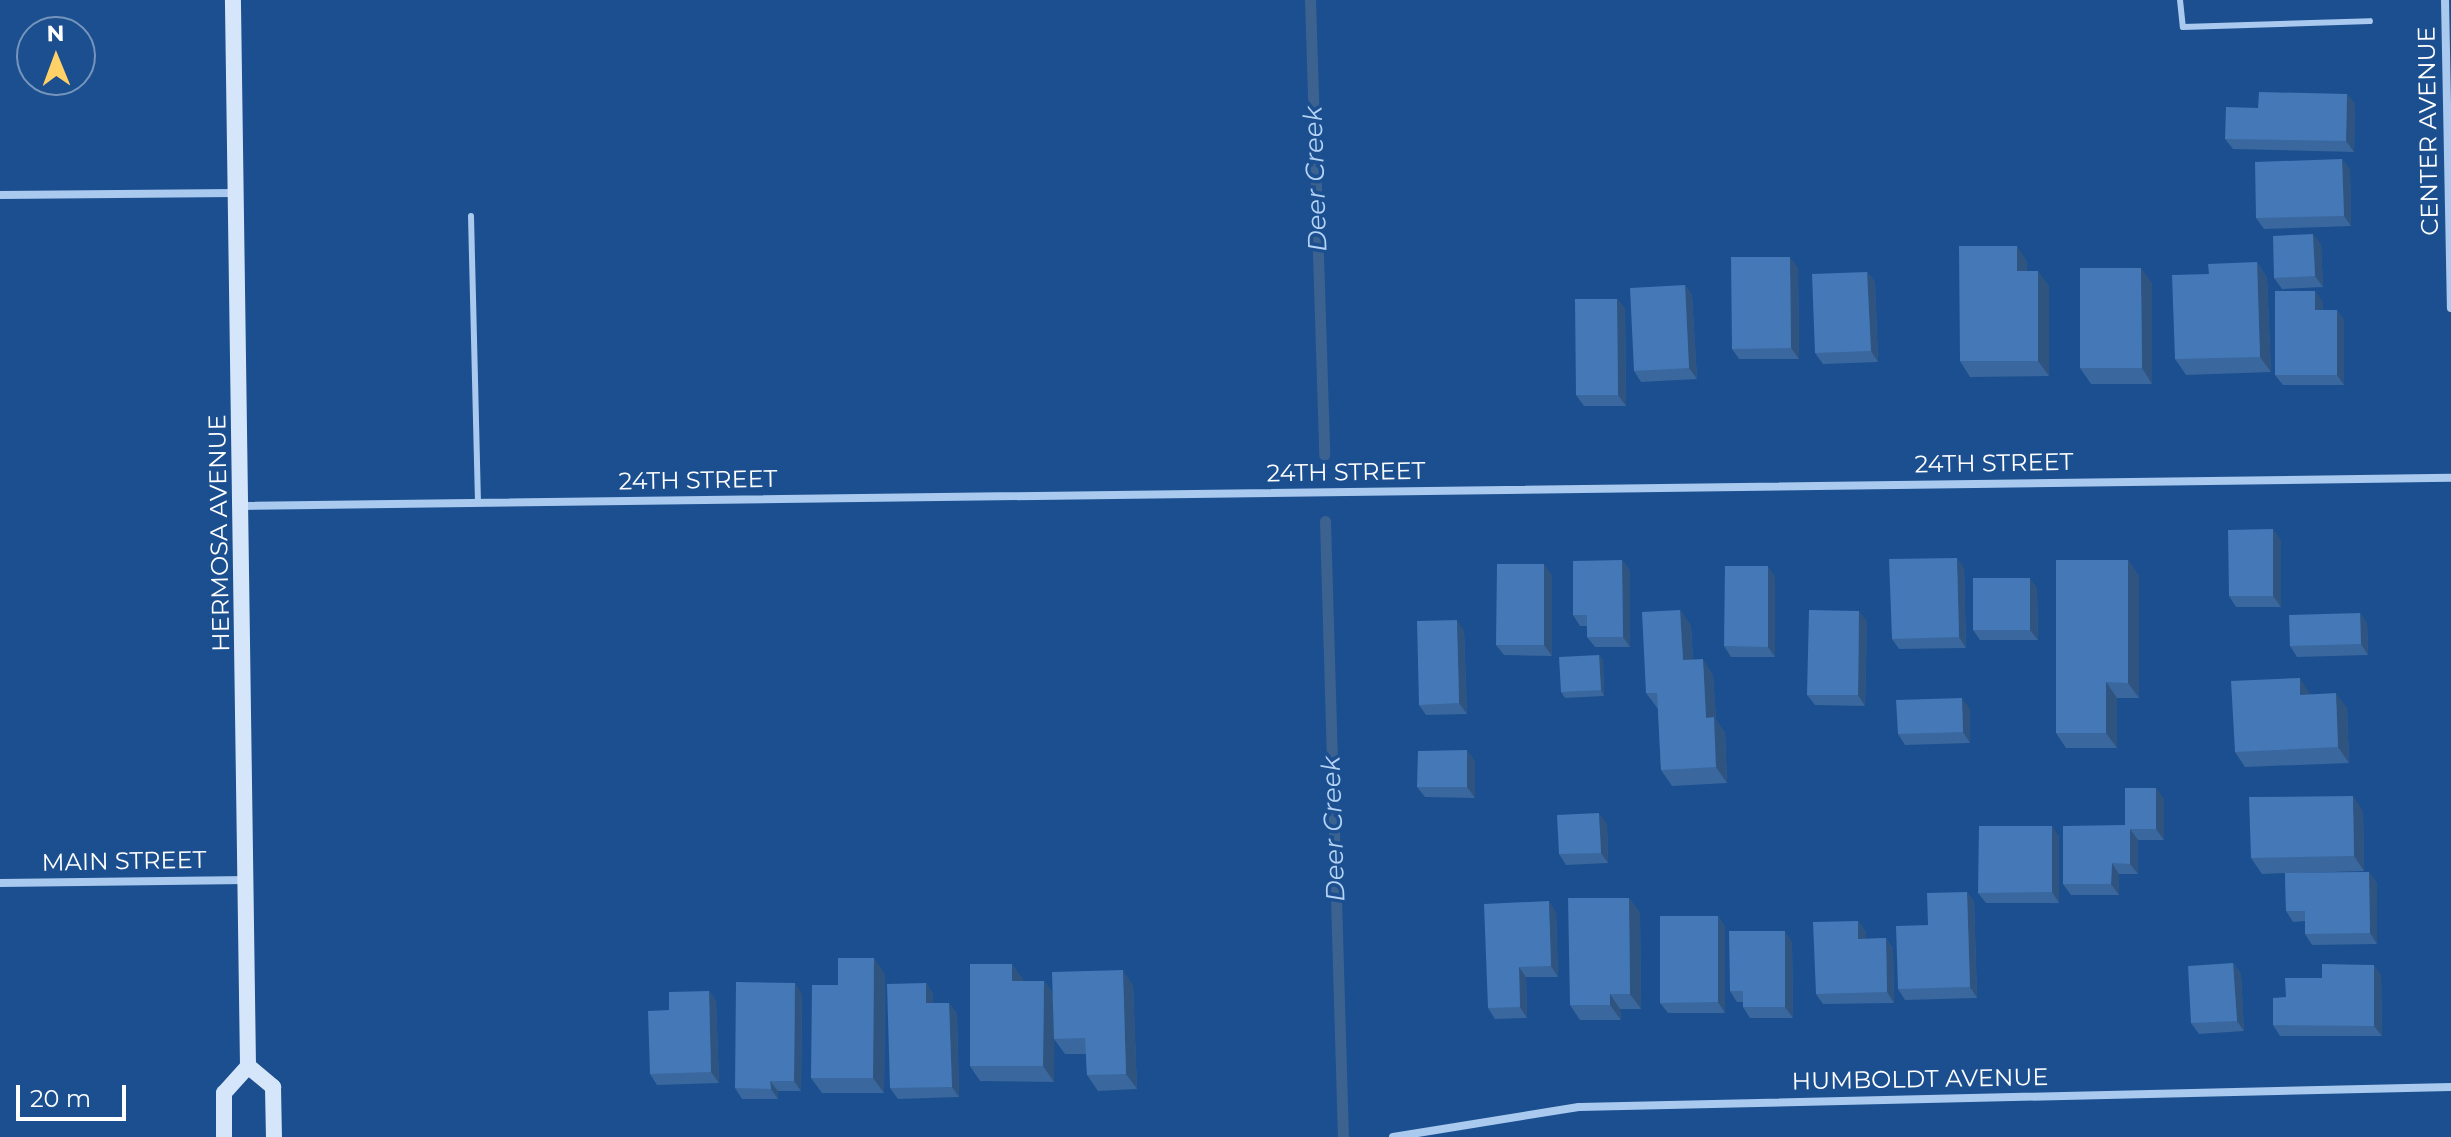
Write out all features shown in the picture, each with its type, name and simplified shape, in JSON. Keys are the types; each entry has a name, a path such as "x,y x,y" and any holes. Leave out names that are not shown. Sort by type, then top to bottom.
{"street":[{"name":"HERMOSA AVENUE","path":"233,0 248,880 248,1066"},
{"name":"CENTER AVENUE","path":"2445,0 2451,308"},
{"path":"0,195 237,193"},
{"name":"24TH STREET","path":"242,506 2451,478"},
{"name":"MAIN STREET","path":"0,883 248,880"},
{"path":"224,1137 224,1093 248,1066 273,1087 274,1137"},
{"name":"HUMBOLDT AVENUE","path":"1393,1137 1579,1107 2451,1087"}],"lane":[{"path":"2180,0 2183,27 2370,21"},
{"path":"471,216 478,503"}],"building":[{"path":"2259,92 2347,94 2346,141 2225,139 2226,107 2258,108"},
{"path":"2342,159 2344,216 2256,218 2255,162"},
{"path":"2313,234 2315,276 2274,278 2273,236"},
{"path":"1959,246 2017,246 2017,271 2038,271 2038,361 1960,361"},
{"path":"1731,257 1790,257 1791,348 1732,349"},
{"path":"2257,262 2260,357 2175,359 2172,275 2209,274 2208,264"},
{"path":"2080,268 2141,268 2142,368 2080,368"},
{"path":"1867,272 1871,351 1815,353 1812,274"},
{"path":"1685,285 1689,368 1634,371 1630,288"},
{"path":"2275,291 2315,291 2315,310 2337,310 2337,375 2275,375"},
{"path":"1575,299 1617,299 1618,395 1576,395"},
{"path":"2273,529 2273,596 2229,596 2228,530"},
{"path":"1957,558 1959,637 1892,639 1889,559"},
{"path":"1622,560 1623,637 1587,637 1587,615 1573,615 1573,561"},
{"path":"2056,560 2128,560 2128,683 2106,682 2106,733 2056,733"},
{"path":"1497,564 1544,564 1544,645 1496,645"},
{"path":"1725,566 1768,566 1768,647 1724,646"},
{"path":"1973,578 2030,578 2030,630 1973,630"},
{"path":"1680,610 1683,660 1703,659 1706,718 1714,717 1716,767 1661,770 1657,693 1646,693 1642,612"},
{"path":"1809,610 1859,611 1858,695 1807,695"},
{"path":"2360,613 2361,644 2290,646 2289,615"},
{"path":"1457,620 1459,703 1419,705 1417,621"},
{"path":"1599,655 1601,690 1561,692 1559,657"},
{"path":"2300,678 2300,695 2336,693 2338,747 2235,752 2231,681"},
{"path":"1962,698 1963,732 1898,734 1896,700"},
{"path":"1467,750 1467,787 1417,787 1418,751"},
{"path":"2125,788 2156,788 2156,829 2130,829 2130,864 2112,863 2111,884 2063,884 2063,826 2125,825"},
{"path":"2353,796 2354,856 2251,858 2249,797"},
{"path":"1599,813 1601,853 1559,854 1557,815"},
{"path":"1979,826 2052,826 2052,892 1978,893"},
{"path":"2369,872 2370,933 2305,934 2305,911 2286,911 2285,873"},
{"path":"1967,892 1970,987 1898,989 1896,926 1928,925 1927,893"},
{"path":"1568,898 1629,898 1630,994 1610,994 1610,1005 1570,1005"},
{"path":"1549,901 1551,966 1519,967 1520,1007 1488,1008 1484,904"},
{"path":"1660,916 1718,916 1718,1002 1660,1003"},
{"path":"1858,921 1858,939 1886,938 1887,992 1816,994 1813,922"},
{"path":"1729,931 1785,931 1785,1007 1743,1007 1743,991 1730,991"},
{"path":"838,958 874,958 873,1078 811,1078 812,985 838,985"},
{"path":"2233,963 2237,1021 2191,1023 2188,966"},
{"path":"970,964 1012,964 1012,981 1044,981 1043,1066 970,1066"},
{"path":"2322,964 2374,965 2374,1026 2273,1025 2273,998 2286,997 2285,978 2322,978"},
{"path":"1123,970 1126,1074 1087,1075 1085,1038 1054,1039 1052,972"},
{"path":"736,982 795,983 794,1081 770,1081 771,1089 735,1088"},
{"path":"926,983 926,1003 949,1003 952,1087 890,1088 887,984"},
{"path":"709,991 711,1072 650,1074 648,1011 669,1010 669,992"}],"waterway":[{"name":"Deer Creek","path":"1310,0 1324,455"},
{"name":"Deer Creek","path":"1325,521 1343,1137"}]}
